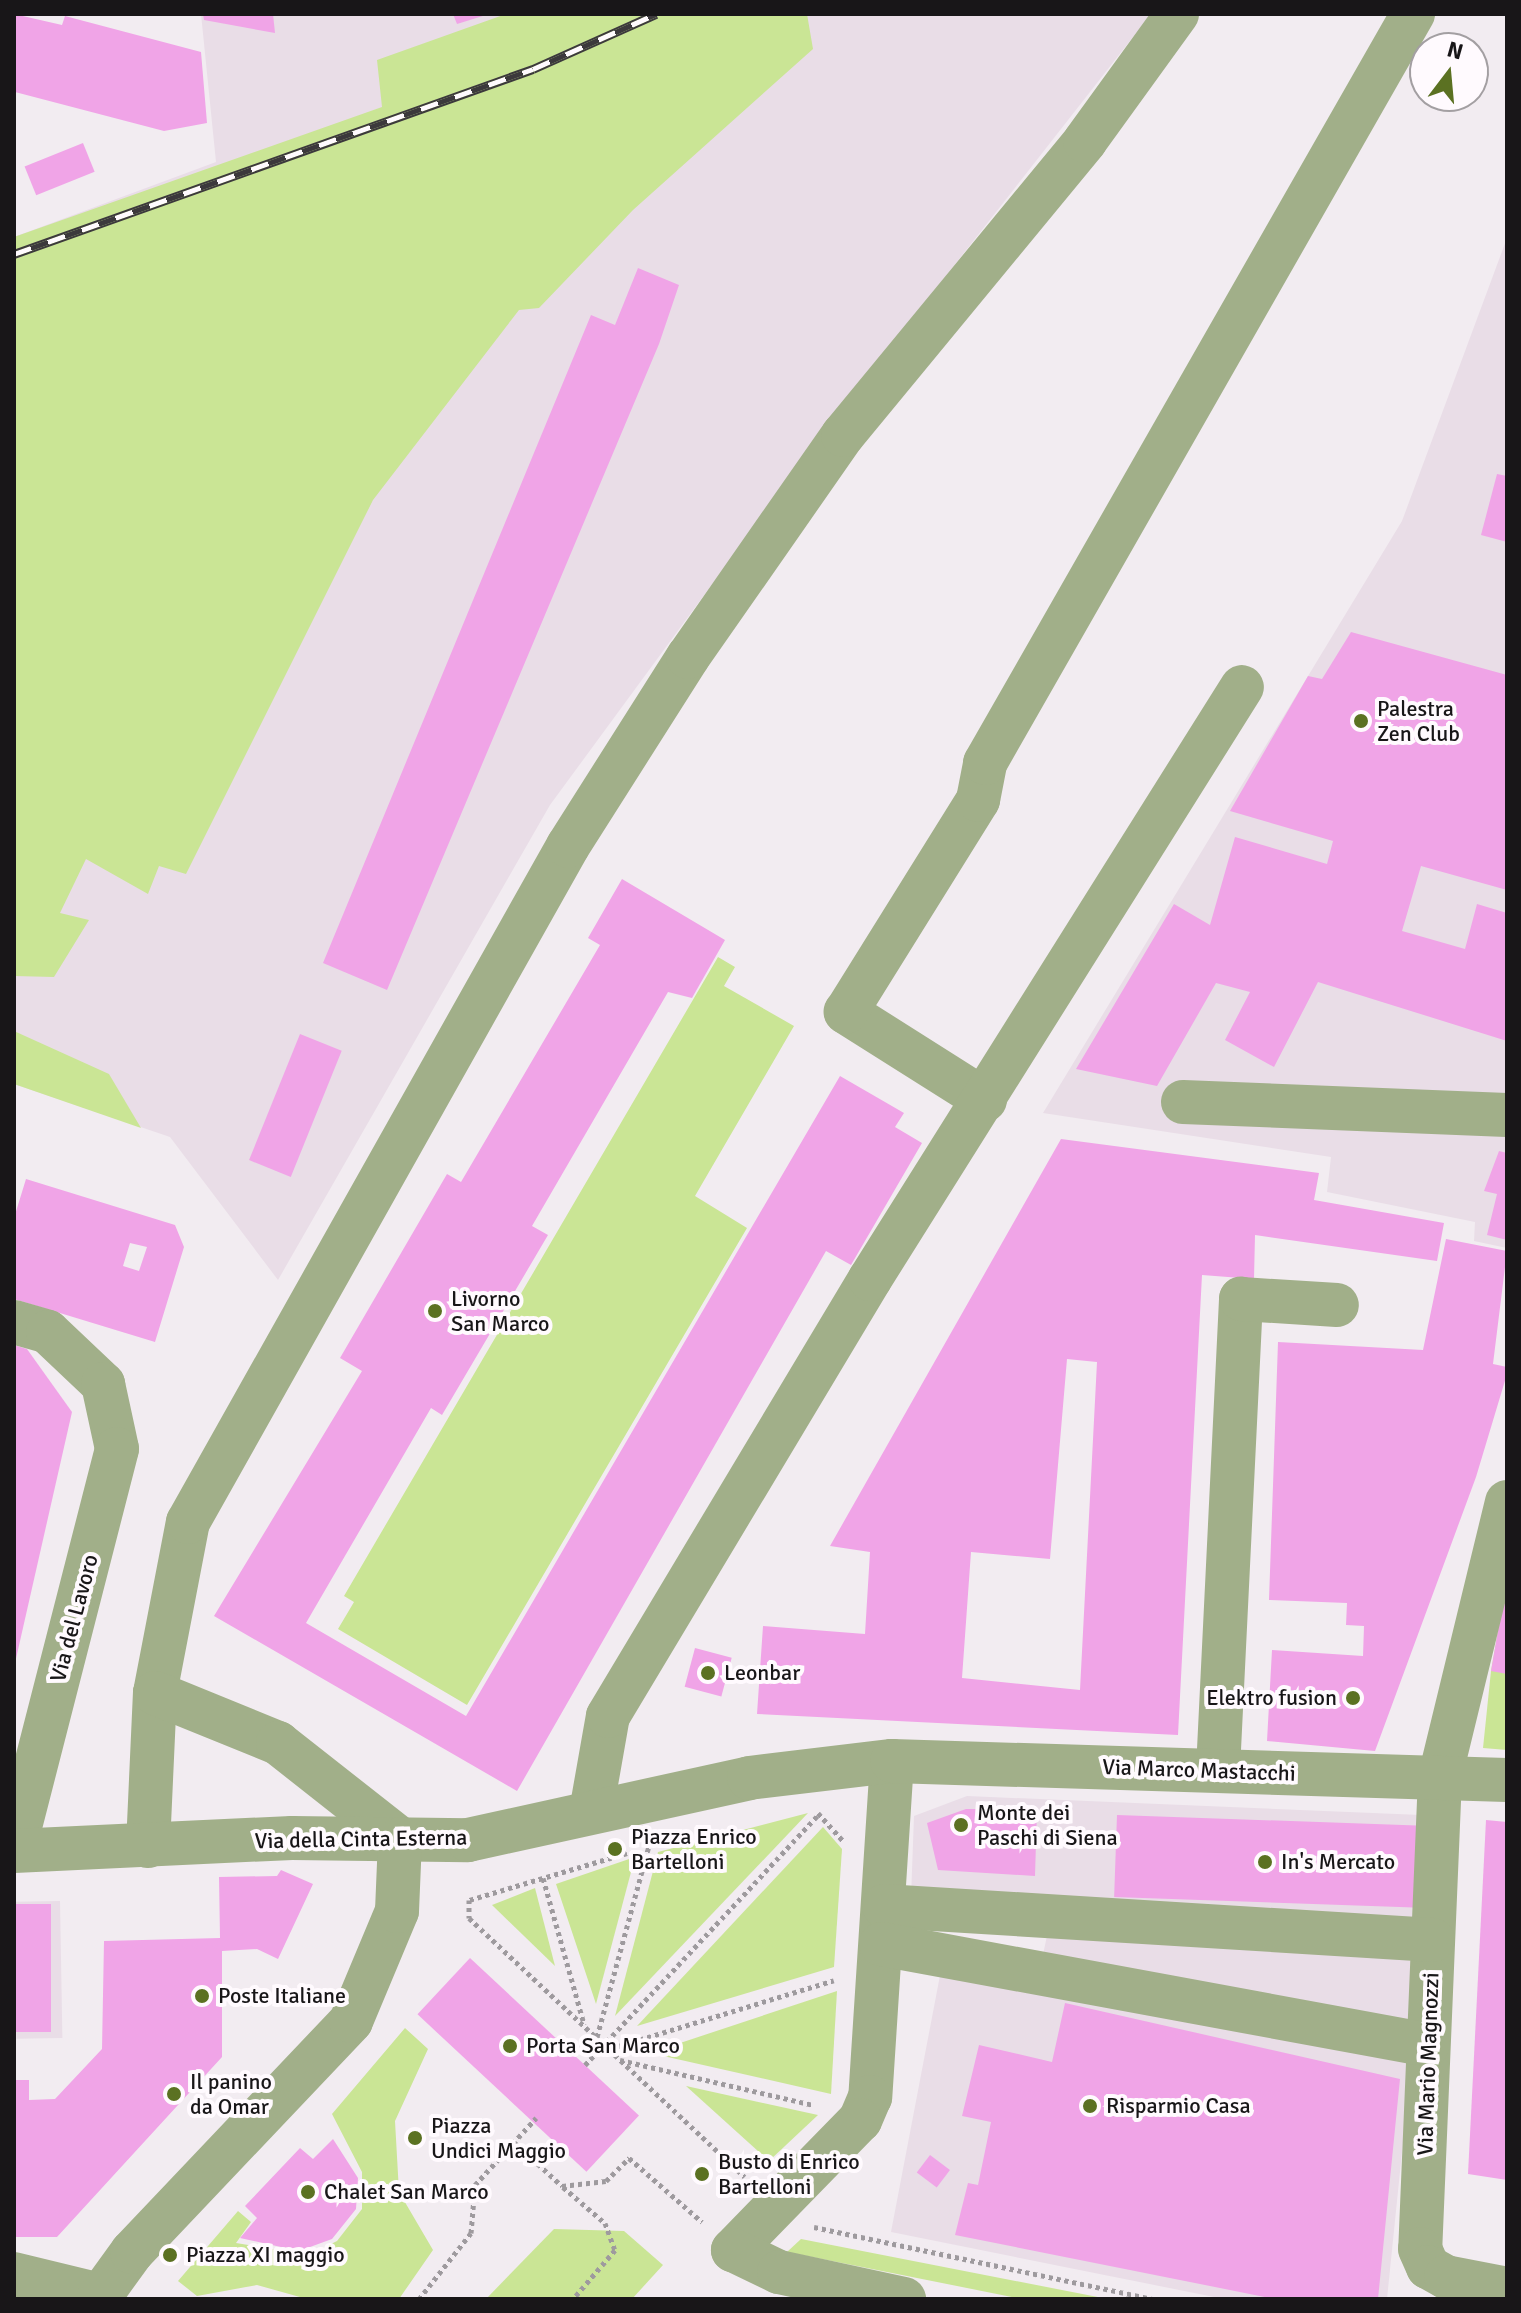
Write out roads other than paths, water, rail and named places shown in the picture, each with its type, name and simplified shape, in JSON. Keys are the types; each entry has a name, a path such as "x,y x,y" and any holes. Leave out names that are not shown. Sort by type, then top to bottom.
{"street":[{"path":"148,1846 155,1693 188,1522 568,846 688,657 843,435 1085,141 1177,14"},
{"path":"985,1100 846,1012 978,800 985,763 1413,14"},
{"path":"591,1812 608,1716 1242,687"},
{"path":"1183,1102 1507,1115"},
{"path":"1218,1770 1241,1299 1337,1305"},
{"name":"Via del Lavoro","path":"14,1322 48,1332 103,1384 117,1449 14,1850"},
{"name":"Via Mario Magnozzi","path":"1507,1502 1440,1777 1422,2257 1446,2277 1507,2289"},
{"path":"14,2274 99,2297 351,2021 397,1911 400,1839 278,1743 155,1693"},
{"path":"892,1761 870,2097 860,2120 733,2250 779,2272 904,2299"},
{"name":"Via della Cinta Esterna","path":"14,1850 400,1839 468,1840 749,1778 892,1761"},
{"name":"Via Marco Mastacchi","path":"892,1761 1507,1780"},
{"path":"882,1925 1433,1940"},
{"path":"882,1925 1428,2045"}],"railway":[{"path":"14,254 533,69 656,14"}],"place":[{"name":"Palestra Zen Club","path":"1361,721"},
{"name":"Livorno San Marco","path":"435,1311"},
{"name":"Leonbar","path":"708,1673"},
{"name":"Elektro fusion","path":"1353,1698"},
{"name":"Monte dei Paschi di Siena","path":"961,1825"},
{"name":"Piazza Enrico Bartelloni","path":"615,1849"},
{"name":"In's Mercato","path":"1265,1862"},
{"name":"Poste Italiane","path":"202,1996"},
{"name":"Porta San Marco","path":"510,2046"},
{"name":"Il panino da Omar","path":"174,2094"},
{"name":"Risparmio Casa","path":"1090,2106"},
{"name":"Piazza Undici Maggio","path":"415,2138"},
{"name":"Busto di Enrico Bartelloni","path":"702,2174"},
{"name":"Chalet San Marco","path":"308,2192"},
{"name":"Piazza XI maggio","path":"170,2255"}]}
